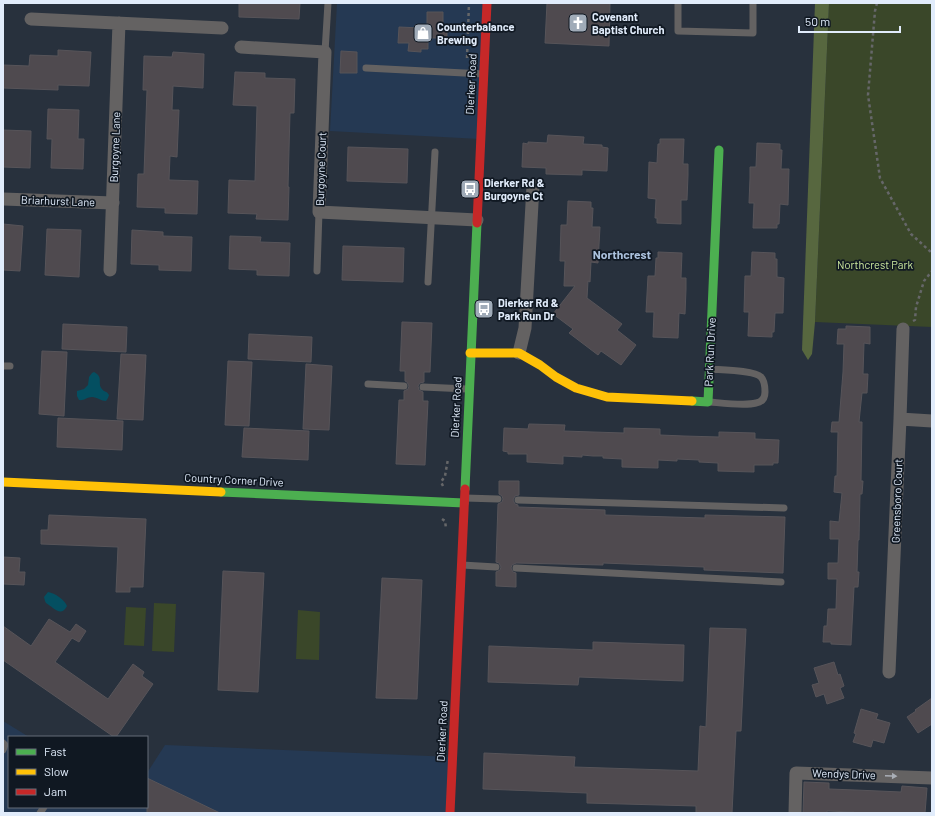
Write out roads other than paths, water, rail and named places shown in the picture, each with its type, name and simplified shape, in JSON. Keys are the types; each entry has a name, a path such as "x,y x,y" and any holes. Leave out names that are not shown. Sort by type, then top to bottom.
{"street":[{"name":"Dierker Road","path":"450,813 487,3"},
{"path":"31,19 222,28"},
{"name":"Burgoyne Lane","path":"110,270 119,23"},
{"path":"241,47 325,52"},
{"name":"Burgoyne Court","path":"325,52 319,212 477,220"},
{"name":"Park Run Drive","path":"470,353 519,353 576,388 607,397 708,402 719,150"},
{"path":"519,353 525,328 533,186"},
{"name":"Briarhurst Lane","path":"3,199 113,203"},
{"name":"Greensboro Court","path":"889,672 903,329"},
{"path":"900,419 932,421"},
{"name":"Country Corner Drive","path":"3,482 464,500"},
{"name":"Wendys Drive","path":"795,813 796,772 932,778"}],"lane":[{"path":"325,52 328,3"},
{"path":"678,3 678,31 753,33 753,3"},
{"path":"366,68 484,74"},
{"path":"428,282 435,152"},
{"path":"317,271 319,212"},
{"path":"708,402 755,404 761,402 765,396 764,380 761,376 752,373 709,369"},
{"path":"368,384 404,386"},
{"path":"424,386 469,389"},
{"path":"464,500 498,499"},
{"path":"518,500 784,508"},
{"path":"462,565 496,567"},
{"path":"516,568 781,582"},
{"path":"3,743 5,745 3,750"}],"place":[{"name":"Covenant Baptist Church","path":"578,23"},
{"name":"Counterbalance Brewing","path":"423,33"},
{"name":"Dierker Rd & Burgoyne Ct","path":"470,189"},
{"name":"Dierker Rd & Park Run Dr","path":"484,309"}],"district":[{"name":"Northcrest","path":"622,255"}],"park label":[{"name":"Northcrest Park","path":"875,265"}]}
